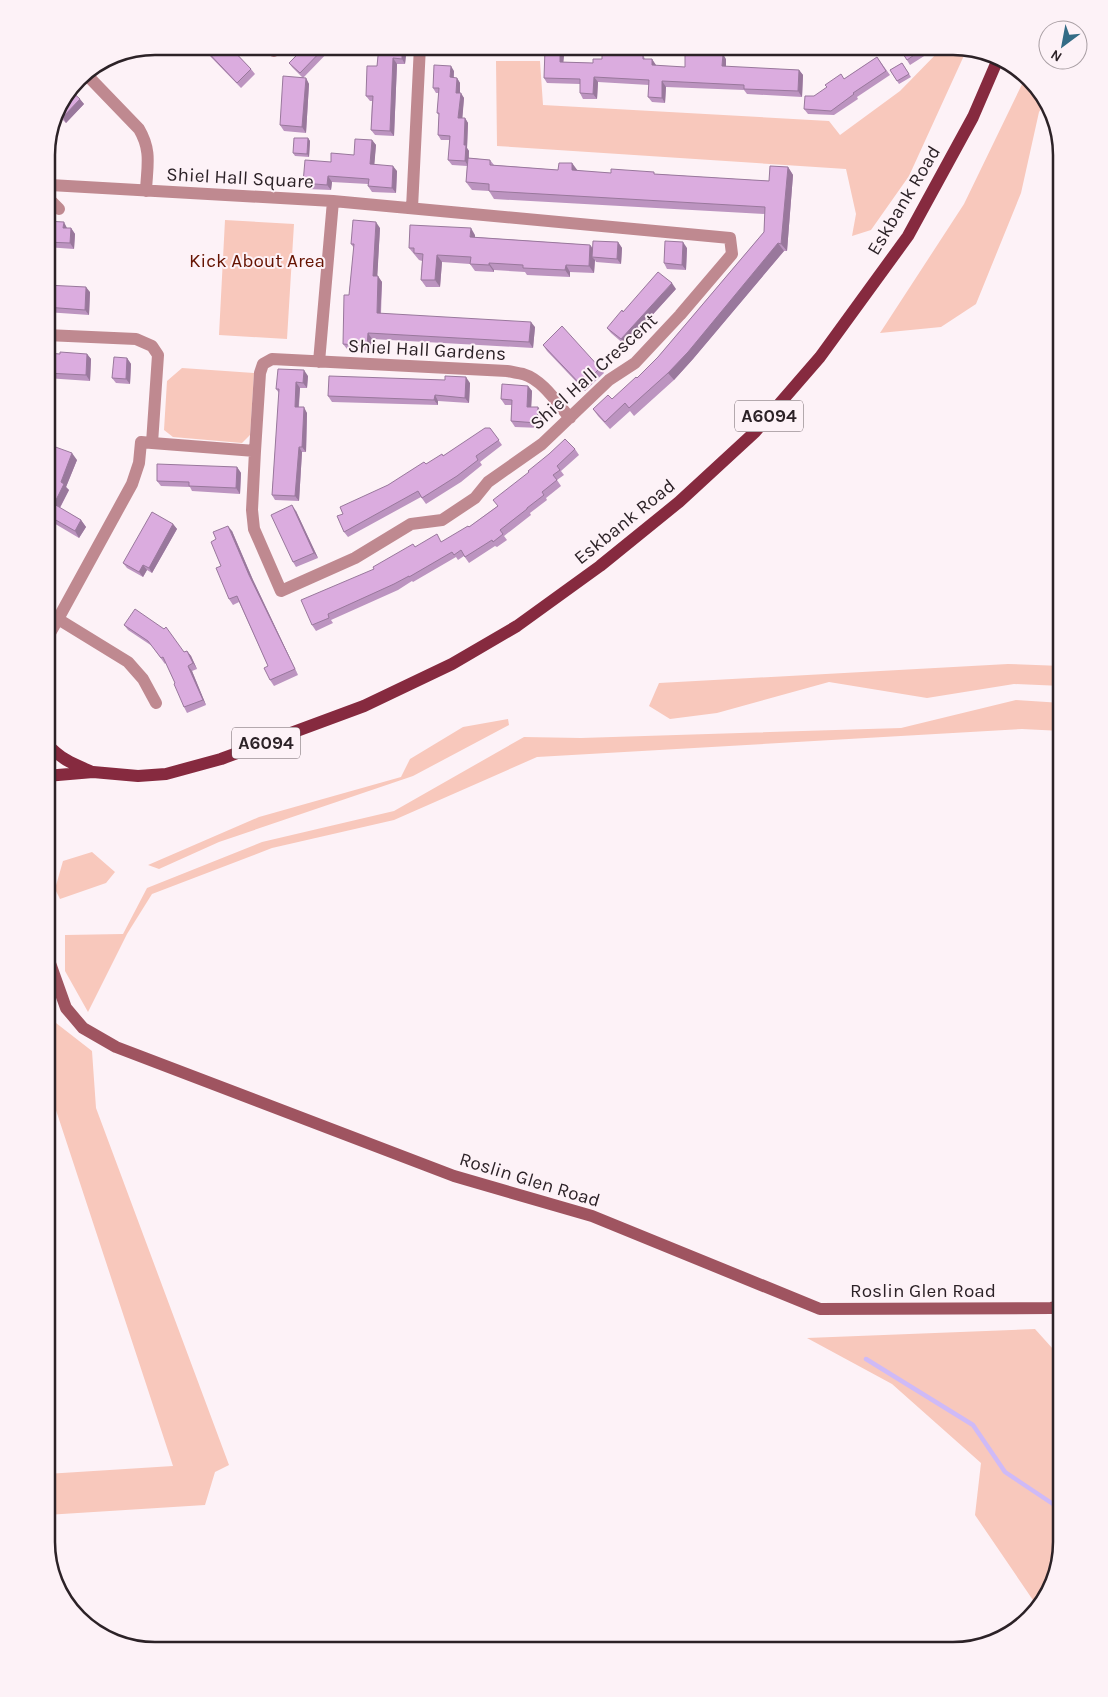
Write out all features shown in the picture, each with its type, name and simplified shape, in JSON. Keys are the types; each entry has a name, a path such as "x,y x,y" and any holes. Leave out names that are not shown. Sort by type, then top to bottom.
{"main road":[{"name":"Eskbank Road","path":"55,775 93,772 138,776 166,774 221,759 364,706 452,664 517,626 600,566 680,502 755,432 820,357 908,236 973,117 996,64"},
{"name":"Eskbank Road","path":"55,752 70,762 93,772"},
{"name":"Roslin Glen Road","path":"55,977 66,1008 83,1028 116,1047 454,1176 592,1216 820,1309 1053,1308"}],"street":[{"path":"412,208 420,55"},
{"path":"91,79 139,129 145,139 148,150 146,191"},
{"name":"Shiel Hall Square","path":"55,191 146,191 333,201"},
{"path":"320,362 333,201"},
{"name":"Shiel Hall Crescent","path":"256,451 252,510 254,529 281,591 355,558 410,524 442,520 474,498 488,482 542,444 609,380 635,363 680,316 732,254 730,238 333,201"},
{"path":"55,202 59,209"},
{"path":"55,335 136,339 152,346 158,355 152,443"},
{"name":"Shiel Hall Gardens","path":"256,451 260,373 264,364 272,359 507,371 524,374 536,380 570,418"},
{"path":"55,611 132,484 139,463 141,442 256,451"},
{"path":"55,618 128,662 143,679 156,703"}],"green space":[{"path":"935,55 964,56 909,176 871,230 852,236 856,214 846,169 497,146 496,61 540,61 543,105 829,121 840,135 900,91"},
{"path":"1022,83 1041,108 1021,193 976,304 941,327 880,333 964,204"},
{"name":"Kick About Area","path":"225,220 294,224 287,339 219,335"},
{"path":"182,368 254,373 250,435 242,443 173,437 164,430 167,381"},
{"path":"1008,664 1053,666 1053,686 1014,684 927,698 829,682 717,713 670,719 649,706 659,683"},
{"path":"1016,700 1053,702 1053,731 1022,729 537,757 394,820 272,848 152,894 127,934 88,1012 65,971 65,935 123,934 147,888 262,842 394,811 524,737 581,738 901,728"},
{"path":"508,719 509,725 413,776 219,842 159,869 148,865 259,817 401,777 410,759 463,727"},
{"path":"92,852 115,872 106,883 60,899 55,889 63,861"},
{"path":"55,1022 92,1051 96,1108 229,1465 215,1472 205,1505 55,1514 55,1473 173,1466 55,1107"},
{"path":"1035,1329 1053,1349 1052,1555 1050,1568 1040,1592 1034,1601 975,1515 981,1463 892,1384 807,1338"}],"building":[{"path":"211,55 238,55 251,69 237,83"},
{"path":"297,55 317,55 300,73 289,63"},
{"path":"378,55 402,55 402,59 393,58 390,131 371,130 373,96 366,96 367,66 377,66"},
{"path":"545,55 560,55 560,62 593,63 593,59 602,59 602,55 643,55 643,59 652,59 652,65 685,67 685,55 723,55 722,66 799,70 798,91 744,89 744,85 662,81 662,98 648,97 649,80 594,77 593,94 580,93 580,79 544,78"},
{"path":"904,55 914,55 907,60"},
{"path":"877,57 886,71 853,93 831,111 804,109 805,96 814,96 827,87 825,85 841,74 844,79"},
{"path":"902,63 909,74 897,81 890,70"},
{"path":"434,65 451,66 450,77 457,78 456,93 461,93 458,118 465,118 465,161 448,160 450,136 438,135 439,88 433,88"},
{"path":"283,76 306,78 302,127 280,125"},
{"path":"75,95 80,99 63,117"},
{"path":"294,138 308,138 307,154 293,153"},
{"path":"355,139 372,140 370,164 393,166 392,188 368,186 369,179 328,176 327,185 303,183 305,160 331,162 331,153 354,155"},
{"path":"468,158 490,160 490,165 558,170 559,163 572,163 572,170 611,173 611,169 654,172 654,174 769,181 770,166 788,167 781,244 778,243 688,352 668,373 629,408 625,403 605,422 593,409 608,395 612,399 658,357 764,232 765,207 489,191 489,184 466,182"},
{"path":"353,220 376,222 373,276 378,276 377,313 531,322 529,342 368,333 367,346 343,344 344,295 349,295 354,244 351,244"},
{"path":"55,222 64,222 63,228 71,228 70,243 55,242"},
{"path":"410,225 471,228 470,237 590,245 589,266 566,265 565,270 523,268 523,265 470,264 471,257 437,255 435,280 421,280 423,254 414,253 414,248 409,248"},
{"path":"593,241 618,242 617,259 592,257"},
{"path":"665,241 683,242 682,265 664,263"},
{"path":"658,272 672,283 621,339 607,328"},
{"path":"55,285 86,287 85,310 55,308"},
{"path":"562,326 600,368 582,386 543,345"},
{"path":"60,352 87,354 86,375 55,373 55,354 60,354"},
{"path":"114,357 127,358 126,379 112,378"},
{"path":"278,369 304,370 303,383 296,382 295,407 304,407 302,447 299,447 295,496 272,495 279,389 276,389"},
{"path":"329,376 445,380 445,376 466,377 465,398 435,395 434,400 328,396"},
{"path":"502,384 528,386 527,407 538,407 537,423 511,421 512,400 501,399"},
{"path":"485,428 490,428 499,440 476,456 478,460 457,476 422,498 418,491 344,532 337,516 343,514 340,507 388,485 424,462 426,464 442,454 443,456"},
{"path":"565,439 575,449 557,466 560,470 553,475 557,480 542,492 544,495 500,530 503,534 493,542 492,540 465,557 461,550 454,555 452,552 409,577 328,614 329,618 312,625 301,600 374,569 373,567 413,544 415,547 437,534 441,542 469,527 498,506 493,500 529,472"},
{"path":"55,447 72,453 61,482 64,484 55,502"},
{"path":"157,464 237,467 236,488 189,486 189,482 157,481"},
{"path":"55,505 81,520 75,531 55,520"},
{"path":"292,505 314,553 293,562 271,515"},
{"path":"152,512 173,524 149,568 143,565 139,572 123,563"},
{"path":"228,526 249,575 295,669 270,680 264,668 268,666 237,596 229,599 216,568 221,566 211,542 216,539 213,532"},
{"path":"135,609 164,629 166,627 184,652 187,651 193,663 188,666 203,700 184,707 163,657 161,658 148,641 124,625"}],"waterway":[{"path":"866,1359 973,1425 1005,1472 1053,1504"}]}
